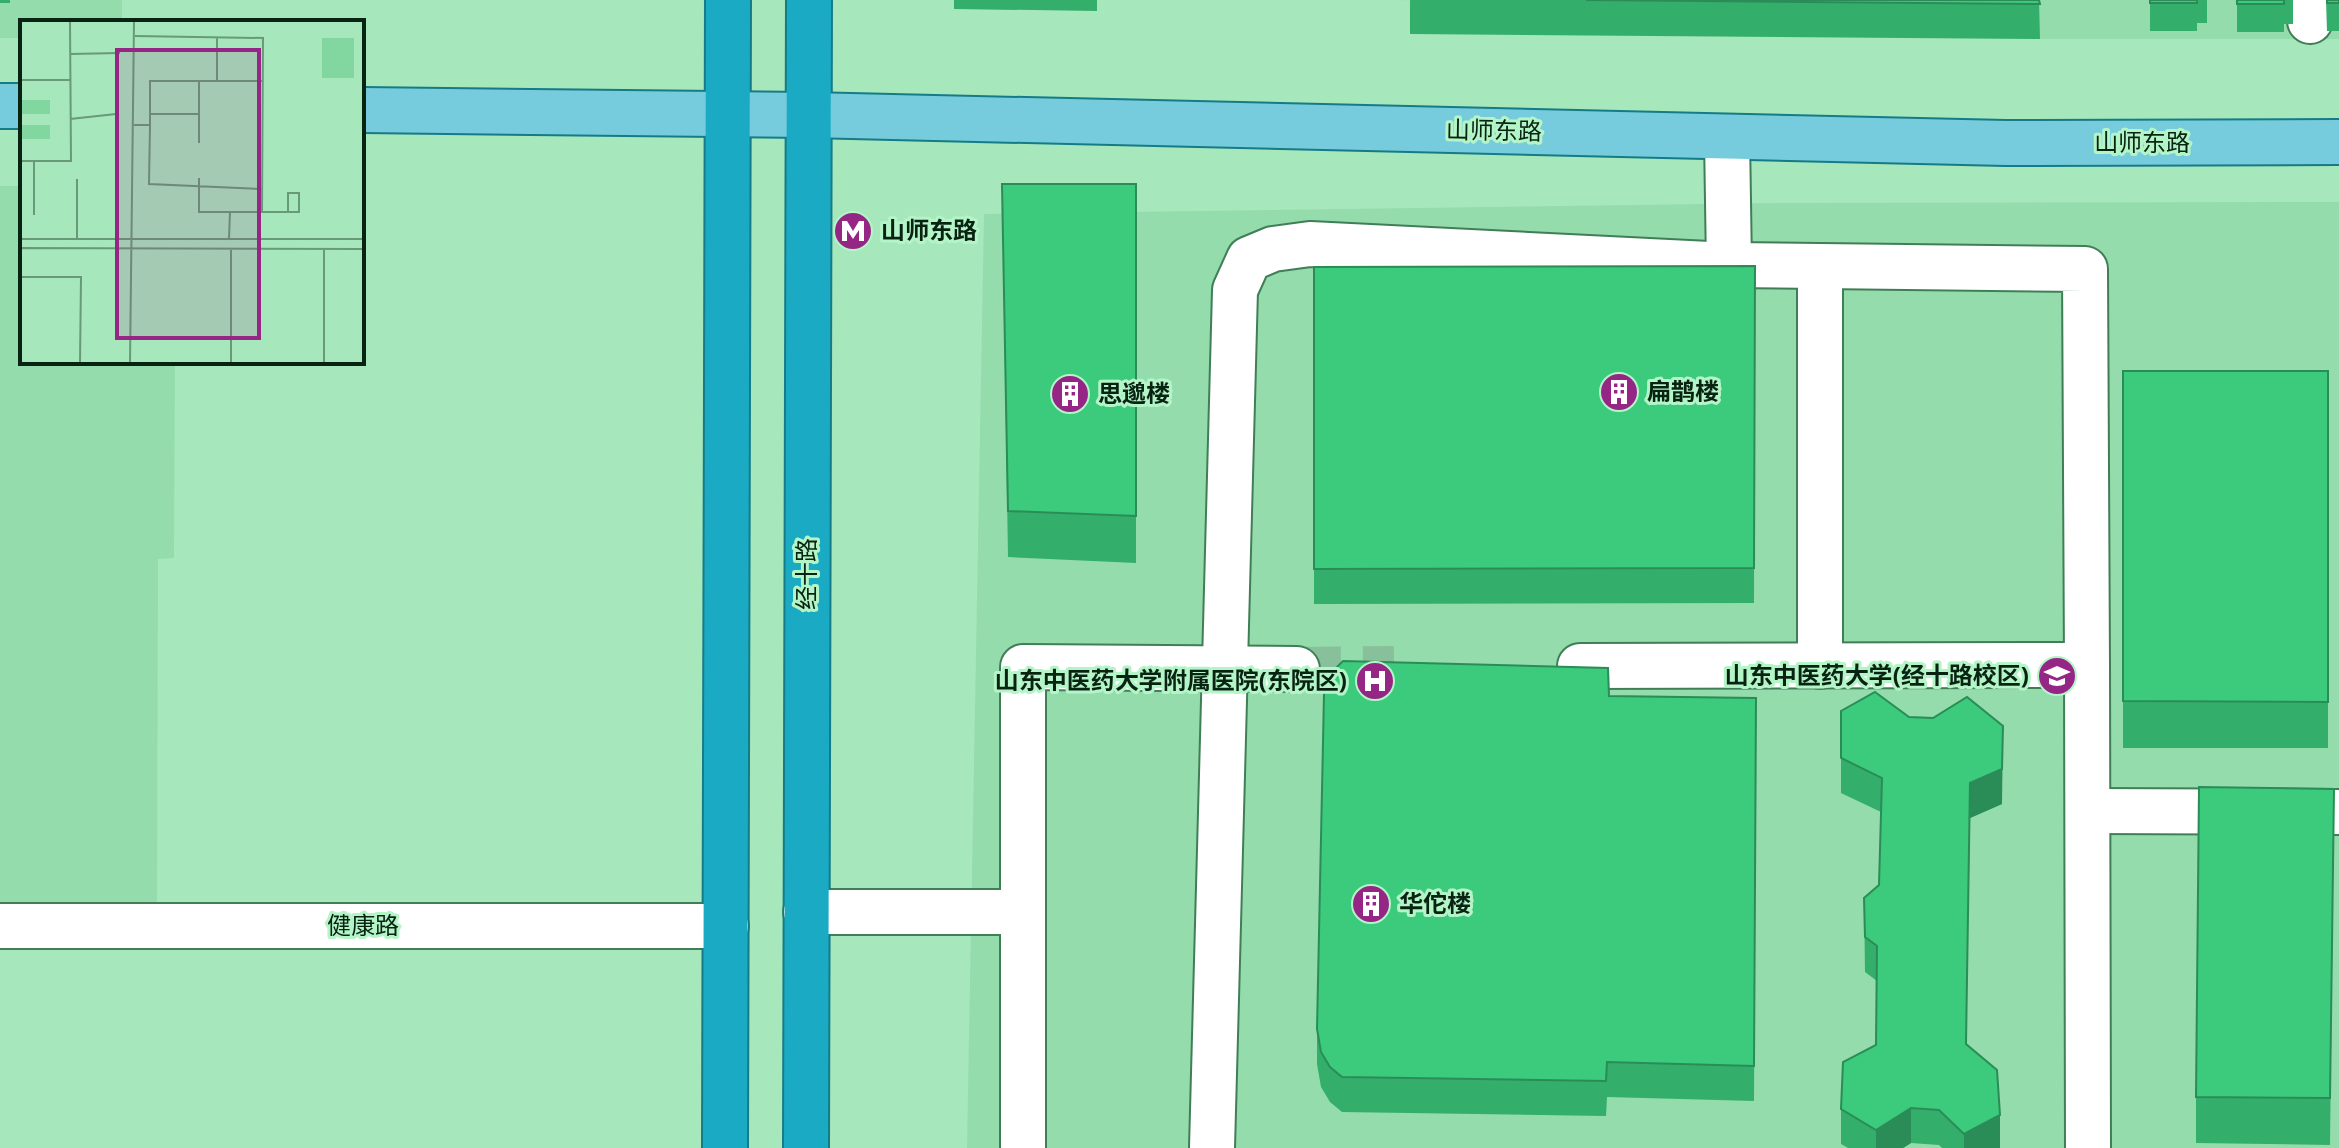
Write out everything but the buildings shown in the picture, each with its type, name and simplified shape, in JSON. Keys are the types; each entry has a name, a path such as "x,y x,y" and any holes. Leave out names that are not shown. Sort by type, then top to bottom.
{"highway":[{"path":"725,1148 728,0"},
{"name":"经十路","path":"806,1148 809,0"}],"main road":[{"name":"山师东路","path":"364,110 809,115 2006,143 2339,142"}],"street":[{"path":"1727,137 1729,265"},
{"path":"1212,1148 1235,290 1249,259 1273,249 1310,244 1729,265 2085,269 2088,1148"},
{"path":"1820,267 1820,666"},
{"path":"1580,666 2087,665"},
{"path":"1023,1148 1023,667 1297,669"},
{"path":"2088,811 2339,812"},
{"path":"806,912 1023,912"},
{"name":"健康路","path":"0,926 726,926"}],"shaded area":[{"path":"0,0 122,0 122,20 20,20 20,38 0,38"},
{"path":"1393,0 2339,0 2339,39 2040,39 2035,9"},
{"path":"0,186 20,186 20,364 175,364 174,558 158,559 157,903 0,903"},
{"path":"2339,202 2339,1148 967,1148 984,214 1778,203"}],"tunnel":[{"path":"1297,669 1394,668"}],"place":[{"name":"山师东路","path":"853,231"},
{"name":"扁鹊楼","path":"1619,392"},
{"name":"思邈楼","path":"1070,394"},
{"name":"山东中医药大学(经十路校区)","path":"2057,676"},
{"name":"山东中医药大学附属医院(东院区)","path":"1375,681"},
{"name":"华佗楼","path":"1371,904"}]}
